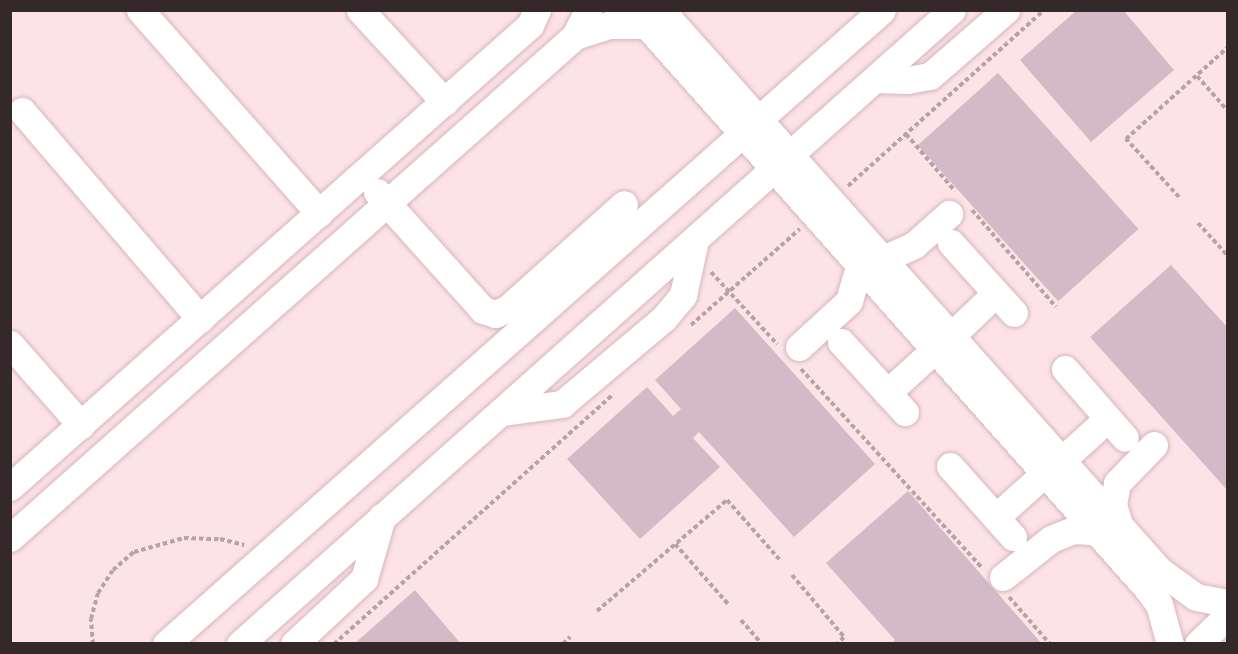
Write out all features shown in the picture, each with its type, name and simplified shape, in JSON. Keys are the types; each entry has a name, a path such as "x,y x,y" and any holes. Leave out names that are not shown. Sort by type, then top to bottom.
{"street":[{"path":"140,10 320,213"},
{"path":"360,10 445,102"},
{"path":"10,487 445,102 530,25 537,10"},
{"path":"10,538 575,36 588,10"},
{"path":"166,644 882,10"},
{"path":"240,644 501,412 694,246 782,162 952,10"},
{"path":"876,79 930,76 1006,10"},
{"path":"575,36 647,15 751,127 1107,527 1177,586 1196,597 1227,603"},
{"path":"22,111 200,319"},
{"path":"363,175 488,313 507,309 624,204"},
{"path":"792,353 849,301 871,263 914,245 958,204"},
{"path":"584,239 615,248"},
{"path":"951,243 1014,313"},
{"path":"501,412 549,407 577,394 675,307 687,284 694,246"},
{"path":"557,264 565,292"},
{"path":"841,342 896,403 942,343 996,293"},
{"path":"10,344 81,425"},
{"path":"950,465 1004,527 1053,467 1116,429 1065,369"},
{"path":"1154,445 1117,483 1107,527 1159,604 1170,644"},
{"path":"46,455 53,500"},
{"path":"294,644 364,579 382,517"},
{"path":"998,581 1051,539 1073,530 1107,527"},
{"path":"1198,644 1227,615"}],"path":[{"path":"1179,197 1126,139 1227,47"},
{"path":"1196,75 1227,111"},
{"path":"906,134 958,204 1056,307"},
{"path":"1198,224 1227,256"},
{"path":"694,246 998,581 1050,644"},
{"path":"597,611 727,500 779,559"},
{"path":"93,644 91,619 98,593 118,565 146,546 204,537 236,543 267,555"},
{"path":"675,544 728,604"},
{"path":"792,576 844,638 837,644"},
{"path":"741,620 762,644"},
{"path":"563,644 570,637"}],"building":[{"path":"1077,10 1123,10 1174,70 1091,142 1020,60"},
{"path":"998,73 1139,229 1058,301 918,145"},
{"path":"1171,265 1228,328 1228,491 1090,337"},
{"path":"735,308 875,464 794,537 699,432 693,438 720,467 640,539 567,459 647,387 673,416 681,409 655,380"},
{"path":"908,491 1042,644 891,644 895,640 826,563"},
{"path":"415,590 461,644 354,644"}]}
